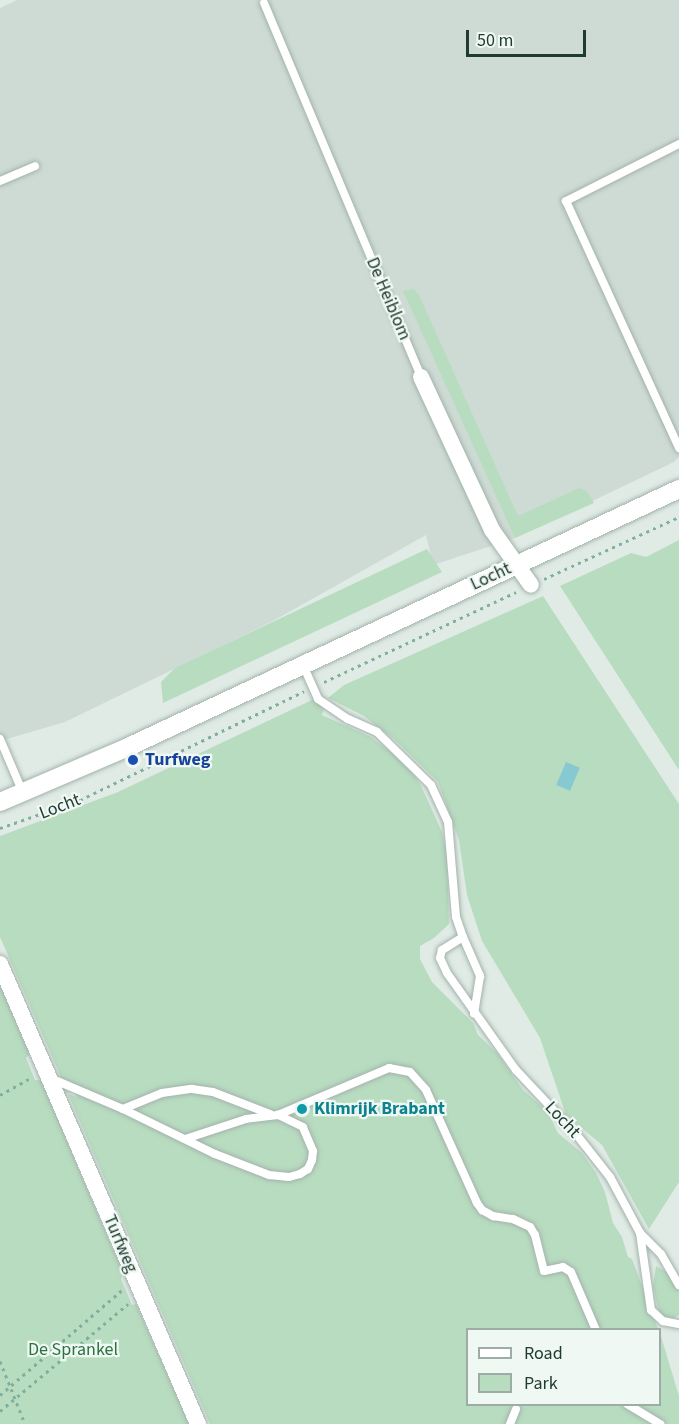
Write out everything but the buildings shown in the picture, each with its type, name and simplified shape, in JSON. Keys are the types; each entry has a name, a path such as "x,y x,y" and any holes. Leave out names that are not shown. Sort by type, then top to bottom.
{"street":[{"name":"De Heiblom","path":"421,377 492,530 531,585"},
{"name":"Locht","path":"0,802 303,665 679,489"},
{"name":"Turfweg","path":"0,964 198,1424"}],"lane":[{"name":"De Heiblom","path":"264,3 421,377"},
{"path":"679,144 566,201 679,448"},
{"path":"0,182 35,165"},
{"path":"303,665 318,699 376,732 431,785 448,822 456,917 480,976 474,1014"},
{"path":"0,739 23,793"},
{"name":"Locht","path":"463,937 442,950 440,958 447,973 516,1070 576,1134 610,1177 640,1233 661,1254 679,1285"},
{"path":"185,1139 274,1114 389,1068 410,1072 426,1090 482,1210 493,1216 513,1219 530,1227 535,1235 544,1270 563,1266 571,1272 597,1328"},
{"path":"48,1075 185,1139 269,1175 288,1177 300,1174 308,1169 312,1160 310,1140 303,1127 213,1092 192,1089 162,1093 123,1109"},
{"name":"Locht","path":"640,1233 651,1310 663,1321 679,1324"},
{"path":"630,1406 660,1424"},
{"path":"510,1424 516,1409"}],"path":[{"name":"Locht","path":"0,828 80,800 312,687 679,517"},
{"path":"0,1095 48,1075"},
{"path":"0,1395 138,1286"},
{"path":"0,1411 138,1286"},
{"path":"0,1361 25,1424"}],"shaded area":[{"path":"17,0 679,0 679,457 674,462 515,538 433,565 426,535 273,621 65,722 0,741 0,8"}],"green space":[{"path":"414,289 419,295 518,516 579,488 587,491 594,503 515,538 403,291"},
{"path":"679,540 679,770 560,586 631,553 646,557"},
{"path":"427,549 442,572 163,703 161,682 175,668"},
{"path":"543,596 679,804 679,1182 649,1229 602,1145 566,1115 540,1038 482,941 467,895 459,840 438,782 394,739 364,716 328,698 344,685"},
{"name":"Klimrijk Brabant","path":"314,699 325,705 322,715 371,737 409,766 442,832 447,854 449,924 434,938 420,946 420,959 432,982 473,1023 478,1035 497,1053 523,1090 547,1111 558,1133 582,1153 596,1173 605,1192 613,1223 622,1237 628,1257 632,1259 658,1328 466,1328 466,1406 661,1406 661,1336 679,1396 679,1424 210,1424 68,1094 77,1097 71,1082 61,1077 0,937 0,836 118,792"},
{"name":"De Sprankel","path":"0,982 30,1054 26,1058 35,1080 41,1080 113,1250 124,1270 121,1279 132,1305 136,1304 189,1424 0,1424"},
{"path":"656,1266 670,1274 679,1290 679,1315 672,1319 661,1315 658,1309 653,1286"}],"water":[{"path":"566,762 580,768 570,791 556,785"}],"place":[{"name":"Turfweg","path":"133,760"},
{"name":"Klimrijk Brabant","path":"302,1109"}]}
